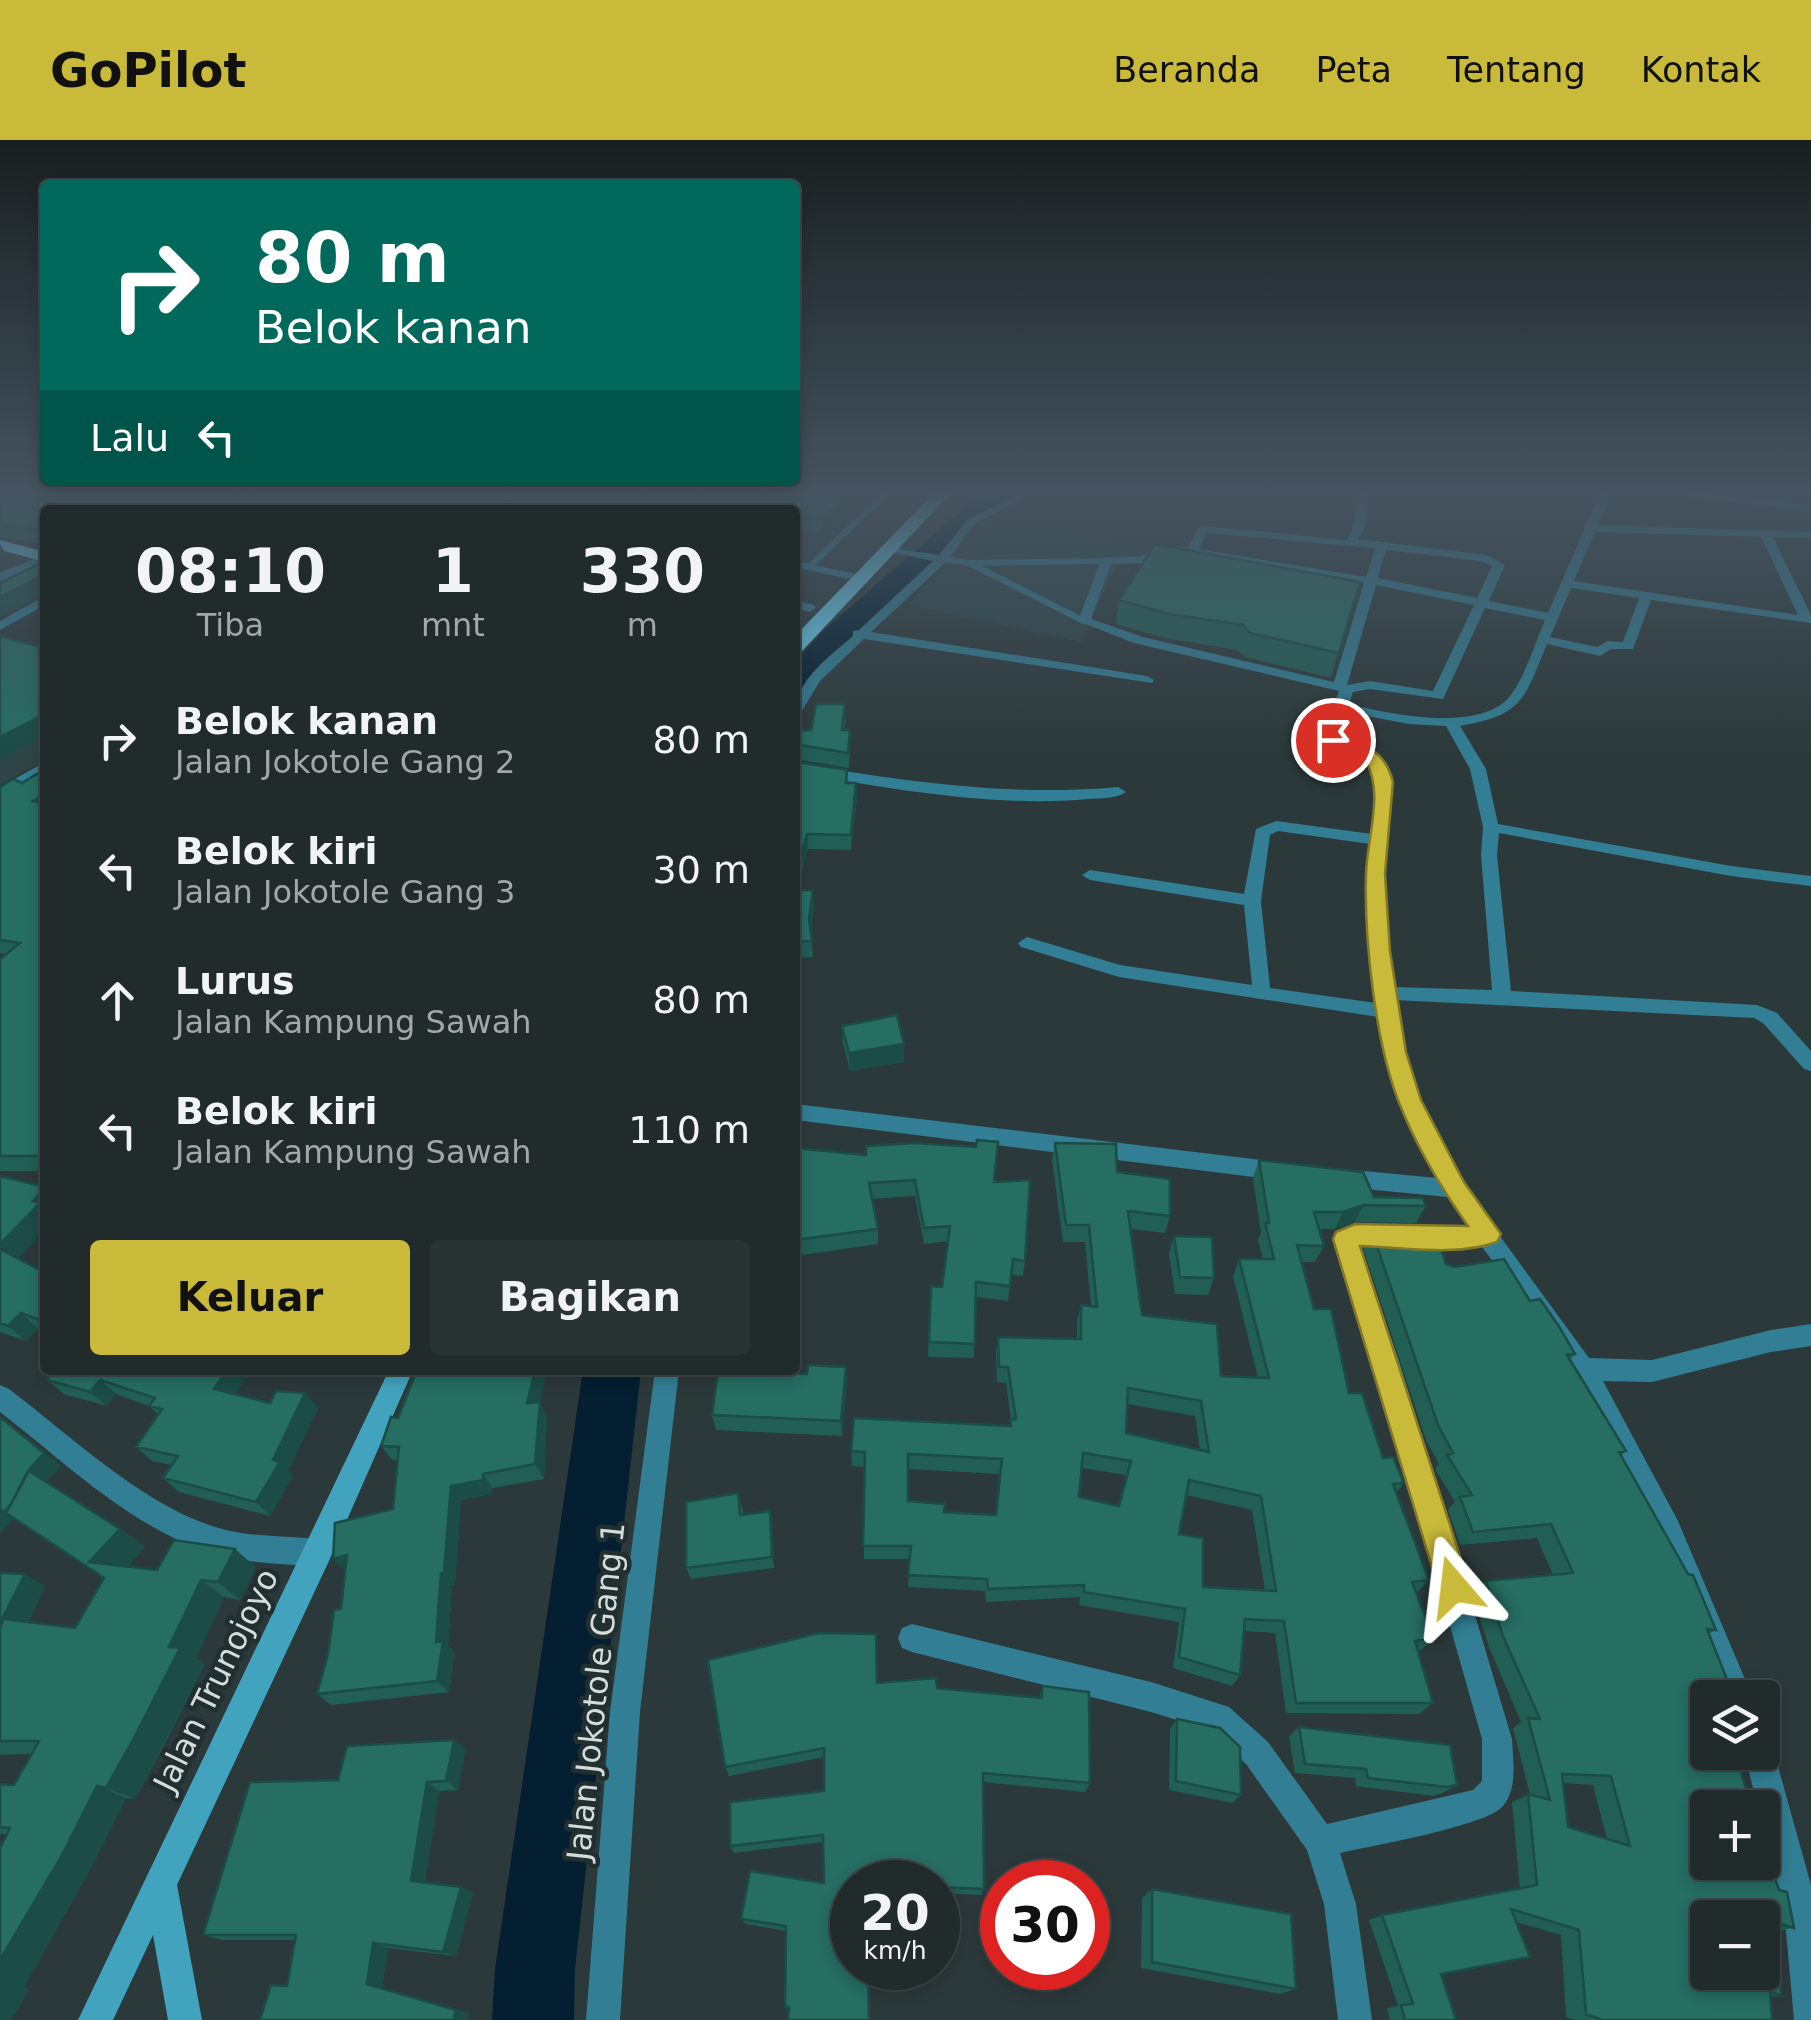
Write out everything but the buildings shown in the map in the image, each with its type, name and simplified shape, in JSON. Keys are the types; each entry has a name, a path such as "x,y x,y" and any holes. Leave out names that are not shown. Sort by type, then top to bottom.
{"highway":[{"path":"802,606 844,581"},
{"path":"800,641 848,581"}],"main road":[{"name":"Jalan Trunojoyo","path":"95,2020 318,1553 398,1375"},
{"path":"160,1883 185,2020"}],"street":[{"path":"800,703 814,679 915,581"},
{"path":"1099,581 1084,620 1125,636 1343,688 1370,685 1438,696 1492,581"},
{"path":"1551,618 1373,581 1343,688 1343,707 1332,729 1333,740 1370,752 1382,772 1377,840 1380,951 1409,1100 1456,1190 1583,1370 1694,1586 1731,1680"},
{"path":"1343,707 1422,722 1450,721 1510,707 1569,581"},
{"path":"1568,584 1807,620 1788,581"},
{"path":"1543,639 1600,652 1608,644 1628,646 1646,597"},
{"path":"0,626 40,603"},
{"path":"858,634 1147,680"},
{"path":"1450,721 1478,769 1492,827 1489,855 1502,996"},
{"path":"800,769 989,796 1059,798 1118,792"},
{"path":"0,793 40,770"},
{"path":"1262,995 1252,901 1262,832 1276,826 1377,840"},
{"path":"1492,827 1704,866 1811,881"},
{"path":"1090,875 1252,901"},
{"path":"1026,943 1119,972 1262,995 1388,1002 1502,996 1757,1012 1770,1018 1811,1064"},
{"path":"800,1113 1456,1190"},
{"path":"1320,1842 1481,1804 1492,1796 1498,1783 1497,1739 1346,1239 1355,1235 1452,1239 1488,1234"},
{"path":"1583,1370 1653,1371 1722,1351 1811,1336"},
{"name":"Jalan Jokotole Gang 1","path":"604,2020 625,1712 666,1375"},
{"path":"0,1396 148,1510 188,1531 228,1544 318,1553"},
{"path":"912,1638 1152,1697 1218,1718 1258,1753 1320,1842 1340,1904 1355,2020"},
{"path":"1764,1770 1801,1909 1810,2020"}],"lane":[{"path":"1003,581 1084,620"}],"shaded area":[{"path":"930,581 1109,581 1081,642 909,605"},
{"path":"1229,581 1329,581 1367,588 1358,605"},
{"path":"40,661 40,763 0,785 0,681"}],"waterway":[{"path":"800,676 835,637 898,581"},
{"path":"533,2020 535,1969 611,1375"}],"route":[{"path":"1333,740 1338,745 1370,752 1382,772 1376,874 1380,951 1395,1052 1409,1100 1456,1190 1488,1234 1452,1239 1355,1235 1346,1239 1454,1587"}]}
